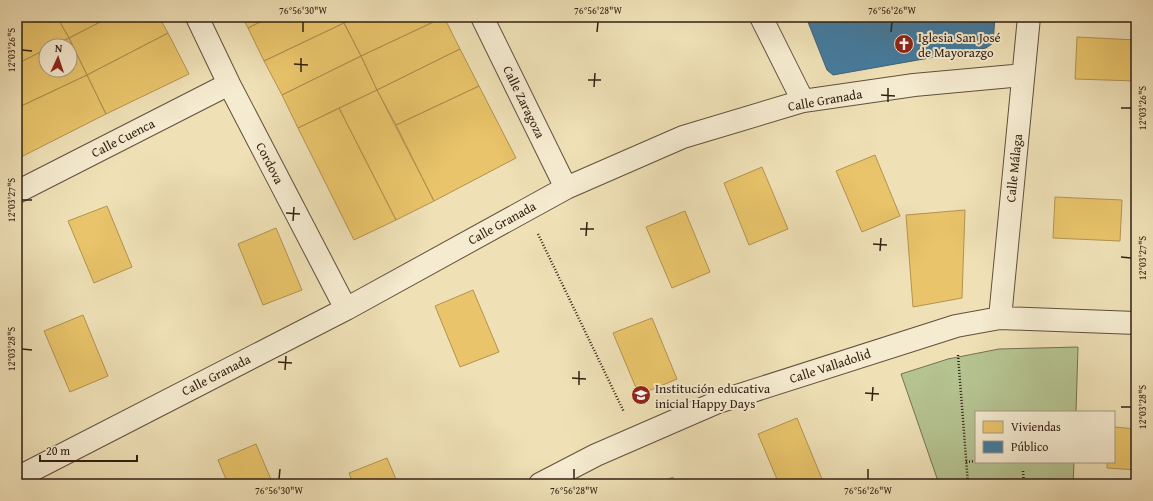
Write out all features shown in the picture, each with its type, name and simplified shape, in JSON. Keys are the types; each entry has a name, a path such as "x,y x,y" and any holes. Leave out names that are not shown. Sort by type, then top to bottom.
{"street":[{"name":"Cordova","path":"197,17 229,84 346,308"},
{"name":"Calle Zaragoza","path":"482,17 566,188"},
{"path":"761,17 803,101"},
{"name":"Calle Málaga","path":"1000,318 1029,17"},
{"name":"Calle Granada","path":"17,478 346,308 566,188 683,137 803,101 914,85 1023,75"},
{"name":"Calle Cuenca","path":"17,192 229,84"},
{"name":"Calle Valladolid","path":"540,484 596,455 718,402 956,326 1000,318 1136,323"}],"path":[{"path":"526,210 637,437"},
{"path":"956,326 968,484"},
{"path":"966,462 975,461"},
{"path":"1023,471 1024,484"}],"green space":[{"path":"1078,347 1076,411 975,411 975,463 1074,463 1073,484 939,484 901,374 948,359 999,349"}],"building: Viviendas":[{"path":"17,17 57,17 69,38 38,38 38,53 17,64"},
{"path":"57,17 110,17 69,38"},
{"path":"110,17 159,17 168,33 87,75 78,56 78,38 69,38"},
{"path":"242,17 270,17 248,28"},
{"path":"270,17 341,17 344,23 264,61 248,28"},
{"path":"341,17 357,17 344,23"},
{"path":"357,17 444,17 361,56 344,23"},
{"path":"444,17 460,49 377,90 361,56"},
{"path":"344,23 361,56 282,95 264,61"},
{"path":"168,33 189,74 106,114 87,75"},
{"path":"1077,37 1136,40 1136,81 1075,79"},
{"path":"460,49 479,86 396,125 377,90"},
{"path":"38,53 38,78 78,78 78,56 87,75 17,108 17,64"},
{"path":"361,56 377,90 298,128 282,95"},
{"path":"87,75 106,114 17,159 17,108"},
{"path":"479,86 516,158 434,201 396,125"},
{"path":"377,90 434,201 396,220 339,108"},
{"path":"339,108 396,220 354,240 298,128"},
{"path":"875,155 900,216 862,232 836,171"},
{"path":"762,167 788,229 749,245 724,183"},
{"path":"1055,197 1122,200 1120,241 1053,238"},
{"path":"107,206 132,267 94,283 68,221"},
{"path":"965,210 962,298 913,307 906,215"},
{"path":"685,211 710,272 672,288 646,227"},
{"path":"276,228 302,290 263,305 238,244"},
{"path":"473,290 499,352 460,367 435,306"},
{"path":"83,315 108,376 70,392 44,331"},
{"path":"652,318 677,379 639,395 613,333"},
{"path":"797,418 822,479 811,484 779,484 758,434"},
{"path":"1115,427 1136,429 1136,470 1107,468 1107,463 1115,463"},
{"path":"256,444 273,484 228,484 218,460"},
{"path":"387,458 398,484 353,484 349,473"},
{"path":"673,477 676,484 656,484"},
{"path":"163,480 165,484 153,484"}],"building: Público":[{"name":"Iglesia San José de Mayorazgo","path":"806,17 995,17 993,43 986,48 833,75 827,70"}],"place":[{"name":"Iglesia San José de Mayorazgo","path":"904,44"},
{"name":"Institución educativa inicial Happy Days","path":"641,395"}]}
